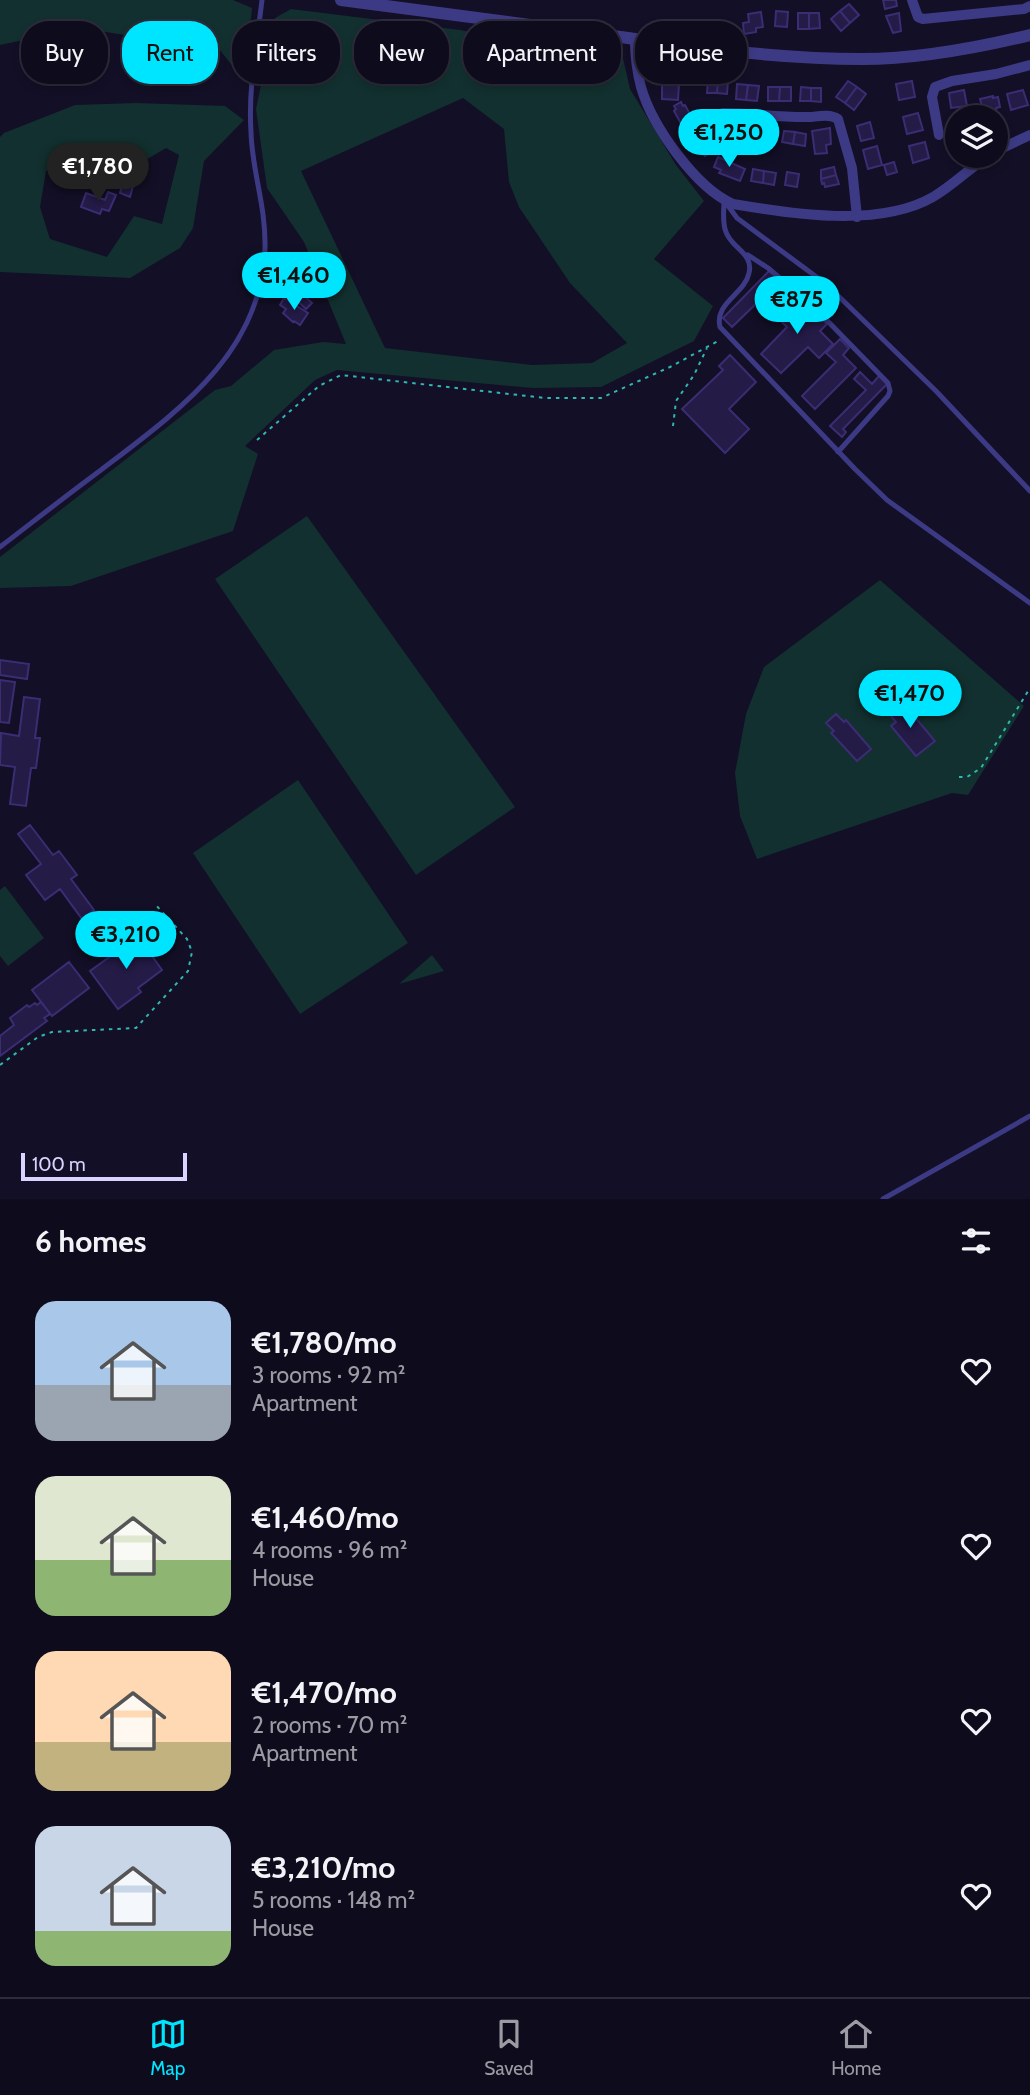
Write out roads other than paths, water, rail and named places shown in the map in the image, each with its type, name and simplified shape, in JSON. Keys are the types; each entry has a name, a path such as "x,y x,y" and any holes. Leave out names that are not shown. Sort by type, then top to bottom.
{"street":[{"path":"346,0 635,39"},
{"path":"912,0 918,17 923,19 1024,9 1030,6"},
{"path":"747,53 865,59 919,55 1030,34"},
{"path":"939,135 932,97 934,87 996,75 1030,65"},
{"path":"642,84 646,100 684,162 708,189 723,200 749,207 857,217 892,213 933,197 972,168"},
{"path":"723,113 776,117 833,116 838,119 852,168 857,217"},
{"path":"1008,145 1030,135"}],"lane":[{"path":"0,547 138,441 199,390 224,362 249,318 265,251 263,199 252,151 250,120 262,0"},
{"path":"723,200 725,230 732,243 768,268 813,306 888,383 888,396 838,452"},
{"path":"723,200 737,218 826,284 927,382 1030,491"},
{"path":"742,252 750,265 749,274 745,284 719,314 720,327 727,336 838,452 902,512 1030,603"},
{"path":"883,1199 1030,1116"}]}
